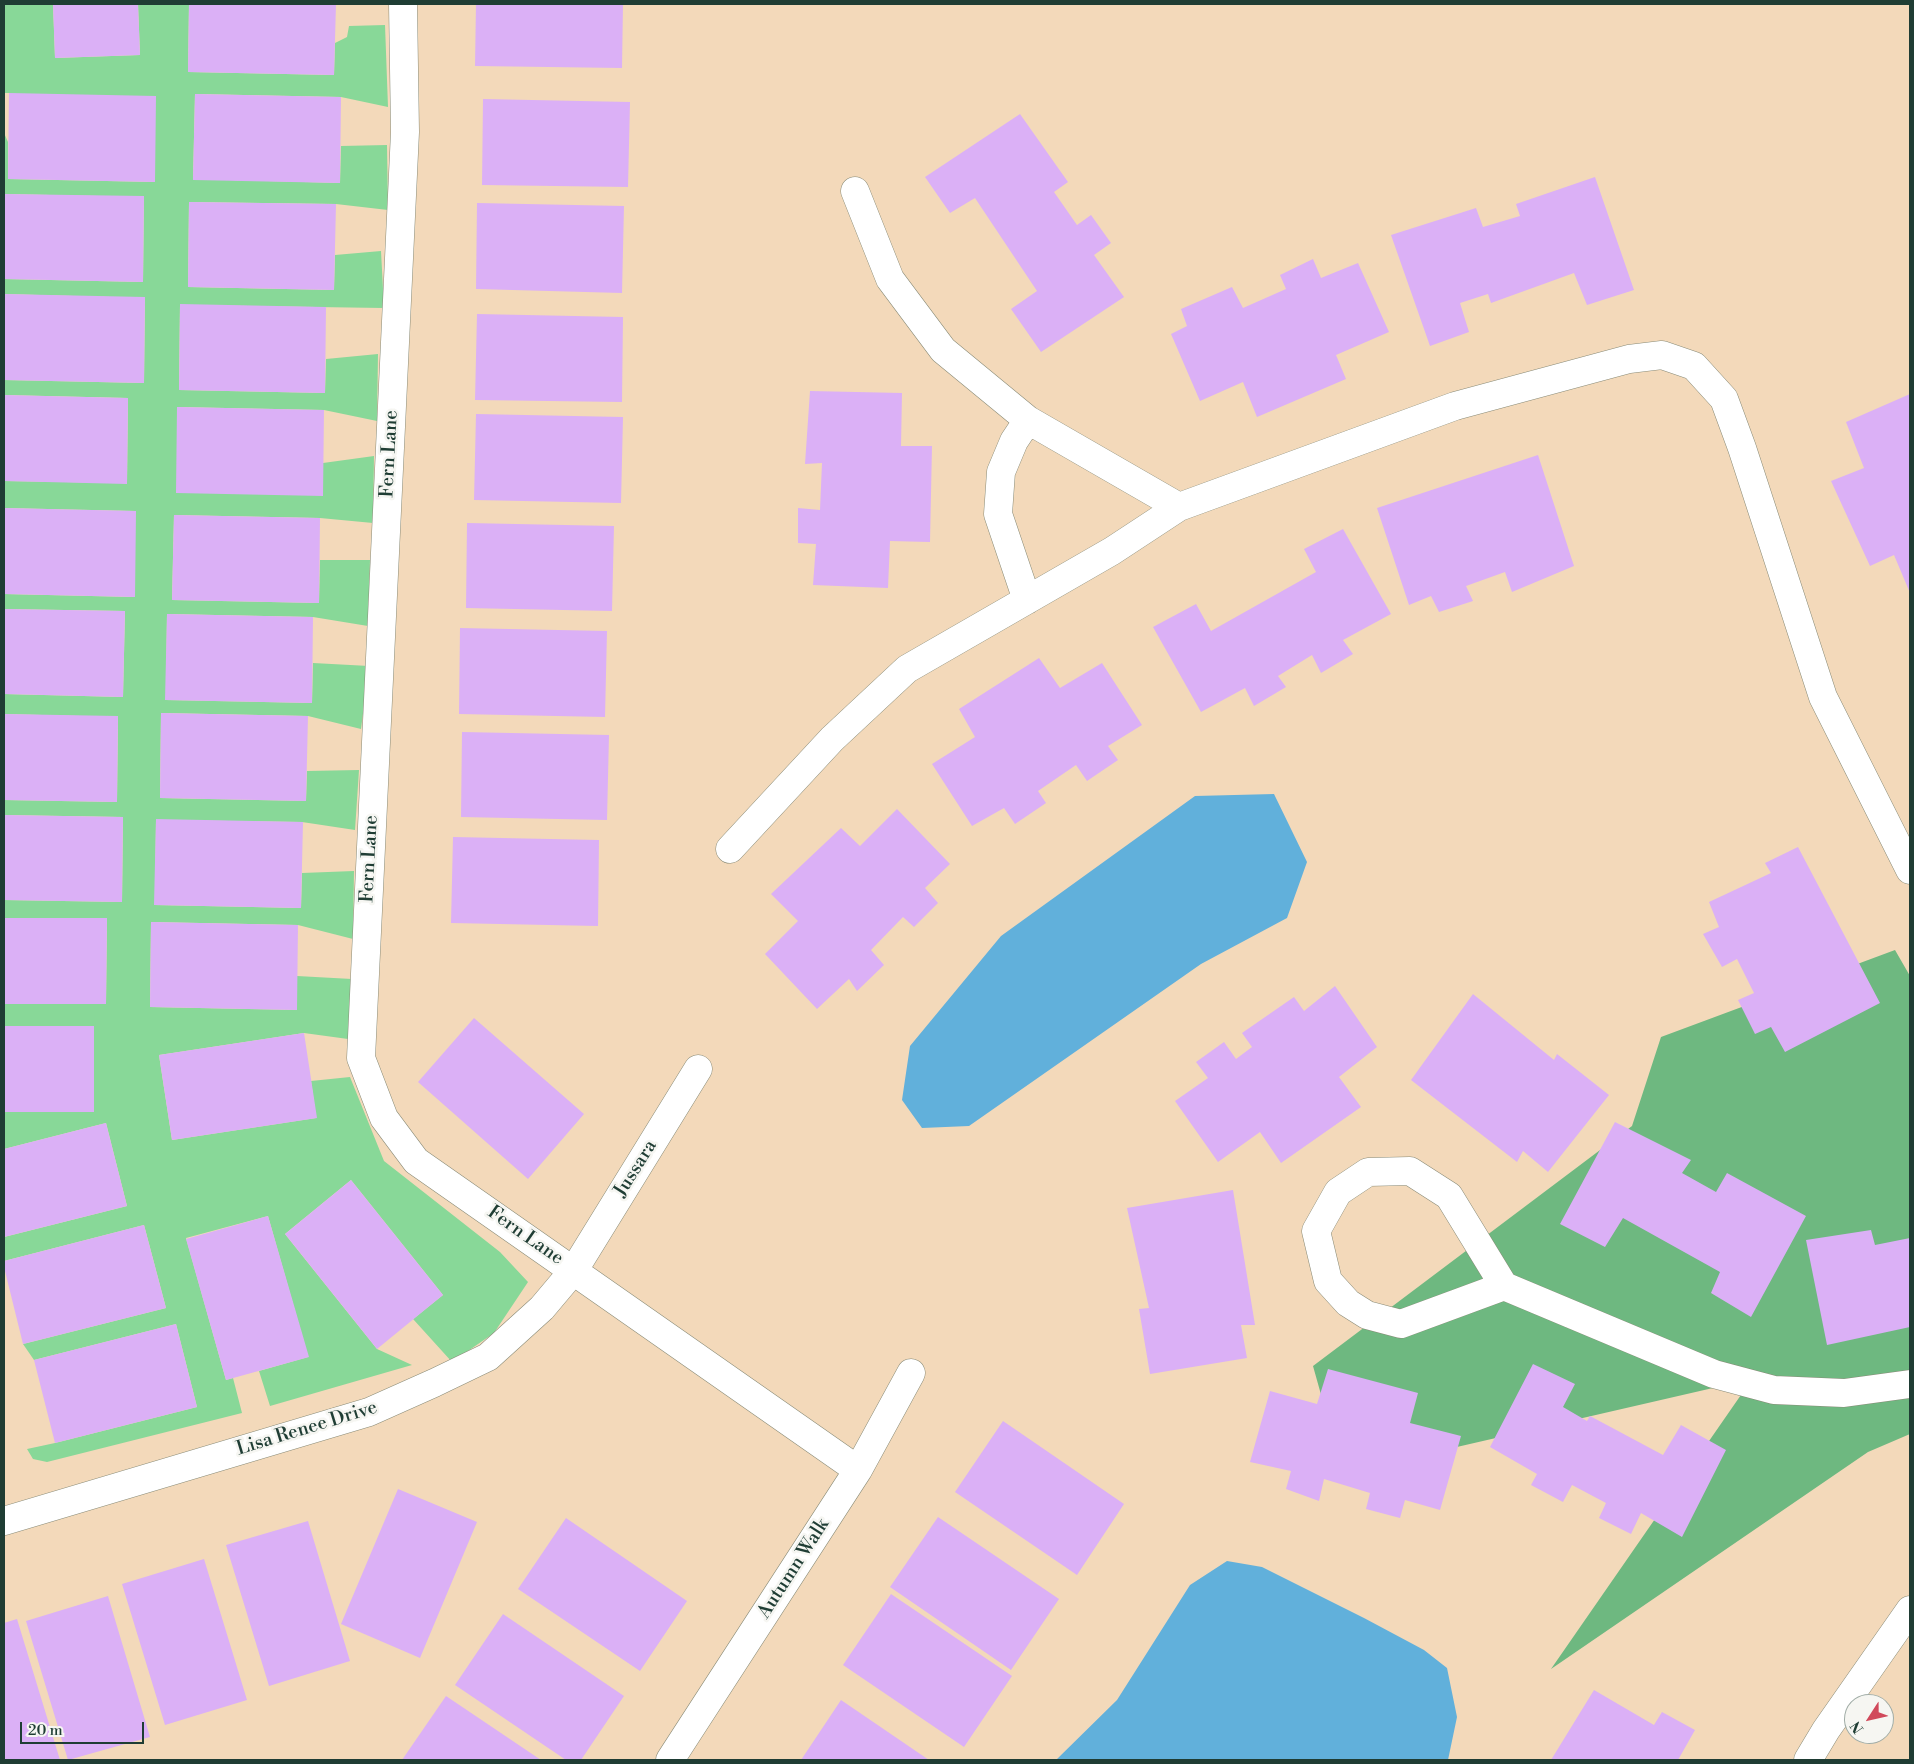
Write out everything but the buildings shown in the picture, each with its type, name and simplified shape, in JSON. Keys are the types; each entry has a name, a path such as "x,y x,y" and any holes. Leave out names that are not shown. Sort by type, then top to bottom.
{"street":[{"name":"Fern Lane","path":"403,4 405,132 361,1058 384,1118 416,1161 858,1470"},
{"path":"855,192 890,279 943,350 1028,420 1179,507"},
{"path":"730,849 832,739 907,669 1112,551 1179,507 1455,406 1629,359 1662,355 1694,366 1724,399 1742,448 1822,698 1910,870"},
{"path":"1026,600 998,514 1001,472 1014,442 1028,420"},
{"name":"Jussara","path":"574,1270 698,1069"},
{"path":"1504,1286 1401,1324 1368,1315 1348,1302 1328,1281 1316,1231 1338,1192 1368,1172 1410,1171 1449,1196 1504,1286 1714,1374 1774,1390 1844,1393 1910,1384"},
{"name":"Lisa Renee Drive","path":"4,1521 369,1412 426,1387 488,1357 542,1308 574,1270"},
{"name":"Autumn Walk","path":"670,1760 858,1470 911,1373"},
{"path":"1808,1760 1826,1730 1910,1610"}],"green space":[{"path":"4,4 53,4 55,58 140,55 138,4 189,4 188,72 334,75 335,43 347,37 349,26 385,25 388,107 341,97 195,94 193,179 340,183 341,146 387,145 388,210 336,204 189,202 188,287 334,290 335,255 381,251 384,308 180,305 179,390 325,393 326,359 378,354 377,421 324,410 177,407 323,463 374,456 373,523 320,518 174,515 172,600 319,603 320,560 370,560 368,626 313,617 167,614 166,700 312,703 313,663 369,666 361,729 308,716 161,713 160,798 306,801 307,771 359,770 355,830 302,822 156,820 155,905 301,908 302,873 354,871 353,939 298,925 151,922 150,1007 297,1010 297,976 352,979 348,1039 304,1033 159,1055 172,1140 316,1118 311,1081 350,1077 384,1161 500,1252 528,1282 494,1333 452,1362 413,1319 443,1295 351,1180 285,1234 377,1349 412,1365 270,1406 259,1371 308,1357 268,1216 186,1238 226,1380 233,1378 242,1413 47,1462 33,1459 27,1449 197,1407 176,1324 34,1360 23,1344 166,1308 144,1225 4,1261 4,1237 127,1206 106,1123 4,1149 4,1112 94,1112 94,1027 4,1026 4,1004 106,1004 107,919 4,918 4,900 122,902 123,817 4,815 4,800 117,802 118,717 4,714 4,694 123,697 125,611 4,609 4,594 134,597 135,511 4,508 4,481 127,483 128,398 4,395 4,380 144,383 145,298 4,294 4,279 143,282 144,197 4,194 4,133 8,142 8,179 155,182 9,93 4,93"},
{"path":"1895,950 1910,976 1910,1434 1868,1452 1551,1669 1752,1379 1370,1467 1327,1416 1313,1366 1632,1126 1661,1037"}],"water":[{"path":"1274,794 1307,862 1287,918 1201,964 969,1126 922,1128 902,1100 910,1046 1001,936 1195,796"},
{"path":"1227,1561 1262,1567 1424,1650 1447,1668 1457,1717 1448,1760 1056,1760 1117,1700 1190,1585"}]}
